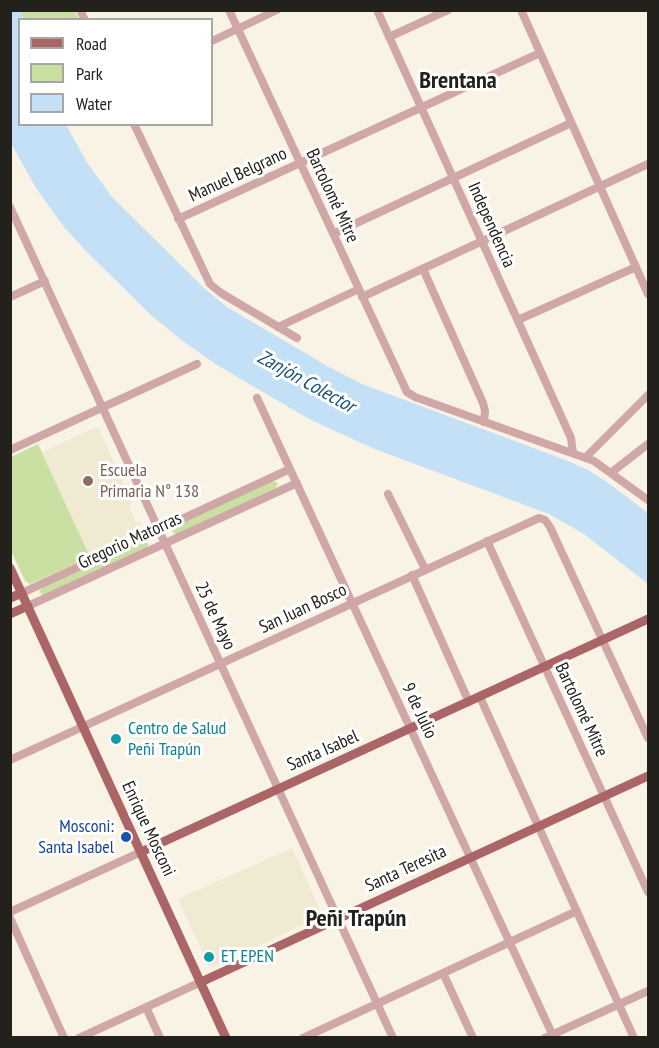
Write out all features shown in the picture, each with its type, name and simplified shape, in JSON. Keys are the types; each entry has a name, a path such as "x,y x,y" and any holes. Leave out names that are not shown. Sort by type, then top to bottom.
{"main road":[{"name":"Enrique Mosconi","path":"10,568 226,1038"},
{"name":"Gregorio Matorras","path":"10,598 22,593"},
{"name":"Gregorio Matorras","path":"10,614 28,606"},
{"name":"Santa Isabel","path":"141,852 648,620"},
{"name":"Santa Teresita","path":"201,981 648,776"}],"street":[{"name":"Bartolomé Mitre","path":"229,10 409,394 484,422"},
{"path":"213,40 278,10"},
{"name":"Independencia","path":"377,10 571,438 573,453"},
{"path":"389,37 447,10"},
{"path":"521,10 648,294"},
{"name":"Manuel Belgrano","path":"178,219 540,53"},
{"path":"333,234 571,123"},
{"path":"135,126 204,275 213,287 297,338"},
{"path":"278,327 423,269 648,164"},
{"name":"25 de Mayo","path":"10,207 393,1038"},
{"path":"518,320 636,267"},
{"path":"423,269 483,403 484,422 599,463 648,500"},
{"path":"10,297 45,281"},
{"path":"10,450 197,364"},
{"path":"585,458 648,395"},
{"name":"9 de Julio","path":"257,398 471,857 551,1036"},
{"path":"612,472 648,444"},
{"name":"Gregorio Matorras","path":"22,593 290,469"},
{"name":"Gregorio Matorras","path":"28,606 297,483"},
{"path":"388,494 425,569"},
{"name":"San Juan Bosco","path":"10,760 534,519 542,519 550,527 603,640"},
{"name":"Bartolomé Mitre","path":"486,541 648,892"},
{"path":"412,575 469,702"},
{"path":"603,640 648,738"},
{"path":"480,697 634,1038"},
{"name":"Santa Isabel","path":"10,912 141,852"},
{"path":"307,1037 577,911"},
{"path":"10,918 64,1038"},
{"path":"443,973 473,1038"},
{"name":"Santa Teresita","path":"79,1038 201,981"},
{"path":"551,1036 648,991"},
{"path":"146,1006 160,1038"}],"shaded area":[{"name":"Escuela Primaria N° 138","path":"94,428 99,429 132,503 129,508 136,521 141,523 139,529 88,553 42,452"},
{"path":"292,848 321,912 318,918 213,967 208,965 178,899"}],"green space":[{"path":"21,11 75,11 78,18 24,18"},
{"path":"38,444 90,557 30,584 25,581 11,551 11,457"},
{"path":"273,481 278,483 276,488 177,535 172,532 173,527"},
{"path":"143,541 149,544 146,548 43,595 39,592 42,588"}],"water":[{"name":"Zanjón Colector","path":"10,11 21,11 24,18 18,18 18,126 67,126 88,164 112,197 205,289 227,307 362,384 568,461 607,482 648,513 648,584 584,534 549,514 372,448 309,419 217,365 152,316 85,250 64,227 36,188 10,141"}],"place":[{"name":"Escuela Primaria N° 138","path":"88,481"},
{"name":"Centro de Salud Peñi Trapún","path":"116,739"},
{"name":"Mosconi: Santa Isabel","path":"126,837"},
{"name":"ET EPEN","path":"209,957"}],"district":[{"name":"Brentana","path":"458,81"},
{"name":"Peñi Trapún","path":"356,919"}]}
